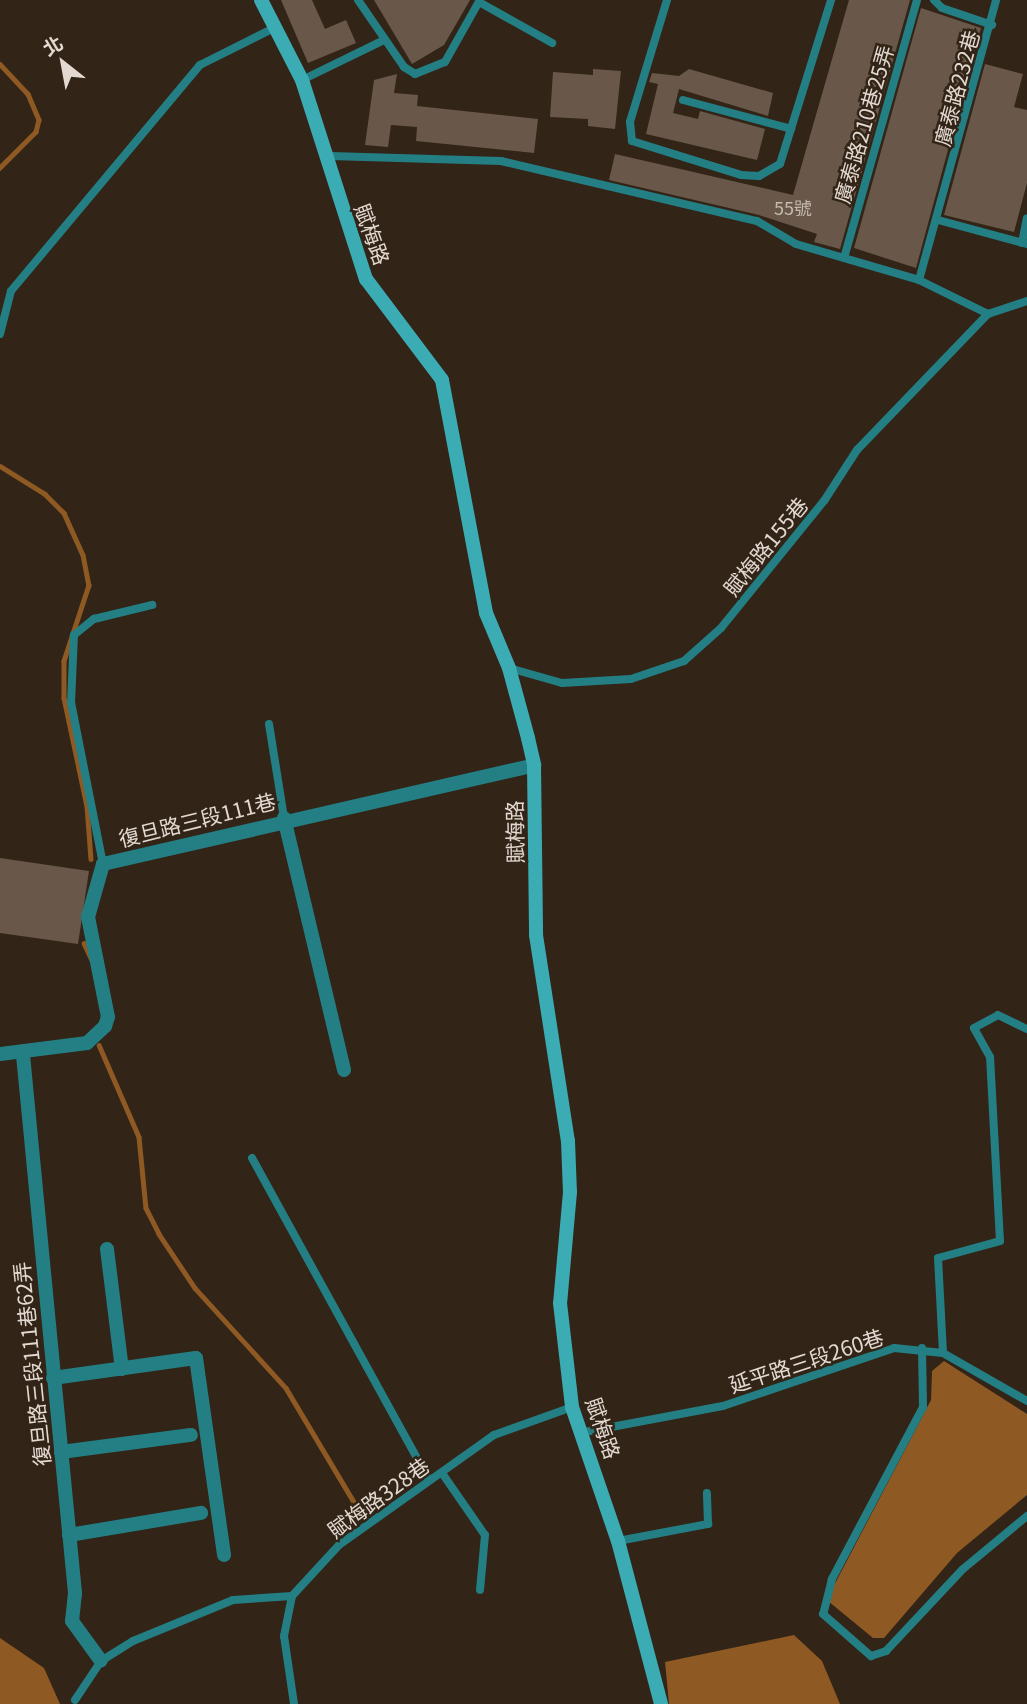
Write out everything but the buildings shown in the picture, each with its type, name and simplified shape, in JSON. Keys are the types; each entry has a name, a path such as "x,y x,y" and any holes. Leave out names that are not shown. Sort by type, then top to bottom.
{"street":[{"name":"賦梅路","path":"261,0 302,79 330,156 339,203 366,279 442,380 486,612 509,667 534,765 536,935 568,1141 570,1192 560,1303 572,1407 585,1432 618,1541 661,1704"},
{"name":"復旦路三段111巷","path":"0,1054 23,1055 87,1043 105,1026 108,1017 88,917 93,883 103,864 284,818 534,765"},
{"path":"284,818 344,1070"},
{"name":"復旦路三段111巷62弄","path":"23,1055 69,1535 72,1621 101,1661"},
{"path":"107,1249 122,1369"},
{"path":"53,1378 195,1358 224,1555"},
{"path":"61,1452 191,1435"},
{"path":"69,1535 201,1513"}],"lane":[{"path":"358,0 404,67 415,74 431,70 444,62 480,1 552,43"},
{"path":"655,0 667,1 630,122 632,141 729,172 759,176 780,164 831,0"},
{"name":"廣泰路210巷25弄","path":"844,258 917,0"},
{"name":"廣泰路232巷","path":"919,280 992,25 942,8 934,0"},
{"path":"992,25 996,0"},
{"path":"0,334 11,291 200,65 274,28"},
{"path":"302,79 384,40"},
{"path":"683,100 791,129"},
{"path":"330,156 501,161 757,221 796,244 919,280 988,314 1027,301"},
{"path":"938,220 1024,243 1027,218"},
{"name":"賦梅路155巷","path":"509,667 562,682 631,679 684,661 721,628 824,501 857,450 988,314"},
{"path":"103,864 71,703 74,635 94,619 152,606"},
{"path":"270,724 284,818"},
{"path":"943,1353 938,1258 1000,1241 990,1057 974,1028 998,1015 1027,1029"},
{"path":"252,1158 429,1480"},
{"name":"延平路三段260巷","path":"585,1432 723,1406 850,1360 894,1348 922,1348 943,1353 1027,1401"},
{"path":"922,1348 923,1407 832,1579 823,1614 871,1656 886,1651 962,1569 1027,1516"},
{"name":"賦梅路328巷","path":"292,1596 340,1545 494,1436 572,1407"},
{"path":"442,1472 485,1535 480,1590"},
{"path":"618,1541 708,1524 707,1493"},
{"path":"75,1700 101,1661 182,1617 233,1600 292,1596 284,1636 294,1704"}],"shaded area":[{"path":"944,1361 1027,1414 1027,1495 957,1553 884,1638 873,1638 828,1601 830,1593 931,1400 932,1371"},
{"path":"794,1635 822,1661 840,1704 669,1704 665,1662"},
{"path":"0,1638 44,1668 60,1704 0,1704"}],"waterway":[{"path":"0,64 28,94 39,120 36,132 0,168"},
{"path":"0,466 45,494 64,513 83,555 89,585 64,661 64,698 87,806 91,859"},
{"path":"84,943 91,958"},
{"path":"99,1045 139,1137 146,1208 159,1234 195,1288 286,1388 363,1517"}]}
